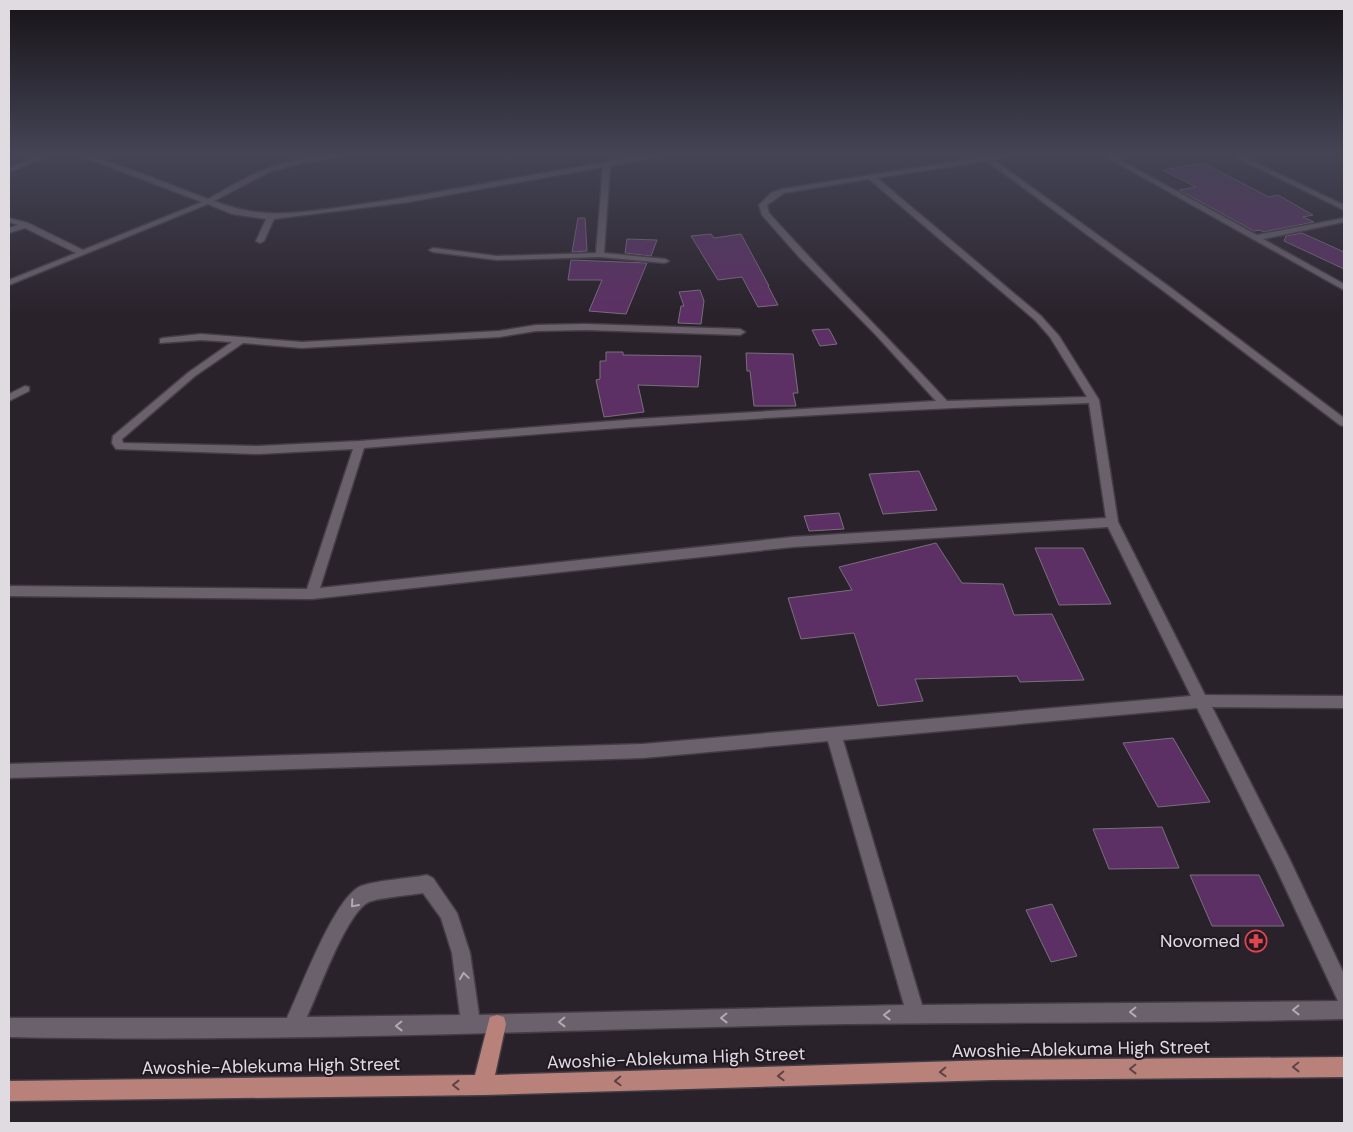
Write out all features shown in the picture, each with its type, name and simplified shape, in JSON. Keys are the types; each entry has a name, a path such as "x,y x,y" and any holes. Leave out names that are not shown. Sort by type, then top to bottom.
{"main road":[{"path":"483,1084 497,1024"},
{"name":"Awoshie-Ablekuma High Street","path":"9,1091 483,1084 992,1070 1344,1066"}],"street":[{"path":"9,283 193,208"},
{"path":"223,208 235,212 271,217 345,208"},
{"path":"600,256 604,208"},
{"path":"763,208 765,213 802,255 878,332 944,404"},
{"path":"907,208 1048,328 1094,400 1112,522 1282,862 1344,994"},
{"path":"1056,208 1161,284 1344,423"},
{"path":"1201,208 1344,287"},
{"path":"260,241 271,217"},
{"path":"9,220 25,225 83,253"},
{"path":"1256,238 1344,220"},
{"path":"9,231 25,225"},
{"path":"433,250 497,258 600,256 666,261"},
{"path":"163,341 201,337 302,345 499,334 536,328 586,327 740,332"},
{"path":"241,340 192,374 117,438 117,443 120,446 258,450 360,445 638,422 944,404 1094,400"},
{"path":"9,398 25,388"},
{"path":"312,594 360,445"},
{"path":"9,591 312,594 793,542 1112,522"},
{"path":"9,771 643,752 1200,701 1344,702"},
{"path":"834,735 916,1015"},
{"path":"293,1027 338,927 350,908 363,894 428,884 448,913 461,953 471,1024"},
{"path":"9,1028 293,1027 916,1015 1344,1010"}],"building":[{"path":"1212,208 1300,208 1313,215 1303,217 1314,222 1263,232 1260,230 1254,231"},
{"path":"578,218 585,218 587,251 572,252"},
{"path":"1302,233 1344,252 1344,269 1284,241 1286,236"},
{"path":"711,234 714,238 741,234 778,305 758,307 742,277 718,280 691,236"},
{"path":"627,239 657,240 651,256 625,253"},
{"path":"571,260 647,263 626,314 589,311 602,280 568,280"},
{"path":"700,290 704,301 701,324 678,323 681,306 684,306 679,292"},
{"path":"829,329 837,344 820,346 812,330"},
{"path":"606,352 623,352 623,355 701,356 698,387 638,385 644,412 604,417 596,380 600,379 600,361 606,361"},
{"path":"746,353 793,354 798,393 793,393 796,406 754,406 750,371 747,371"},
{"path":"919,471 937,510 883,514 869,474"},
{"path":"839,513 844,529 809,531 804,516"},
{"path":"936,543 962,583 1003,584 1014,615 1052,614 1084,680 1020,682 1017,676 915,679 923,701 878,706 854,633 801,639 788,598 852,590 839,567"},
{"path":"1035,548 1083,548 1111,604 1059,605"},
{"path":"1173,738 1210,802 1158,807 1123,743"},
{"path":"1162,827 1179,868 1109,869 1093,829"},
{"path":"1190,875 1259,875 1284,926 1212,926"},
{"path":"1052,904 1077,956 1051,962 1026,910"}],"place":[{"name":"Novomed","path":"1256,941"}]}
